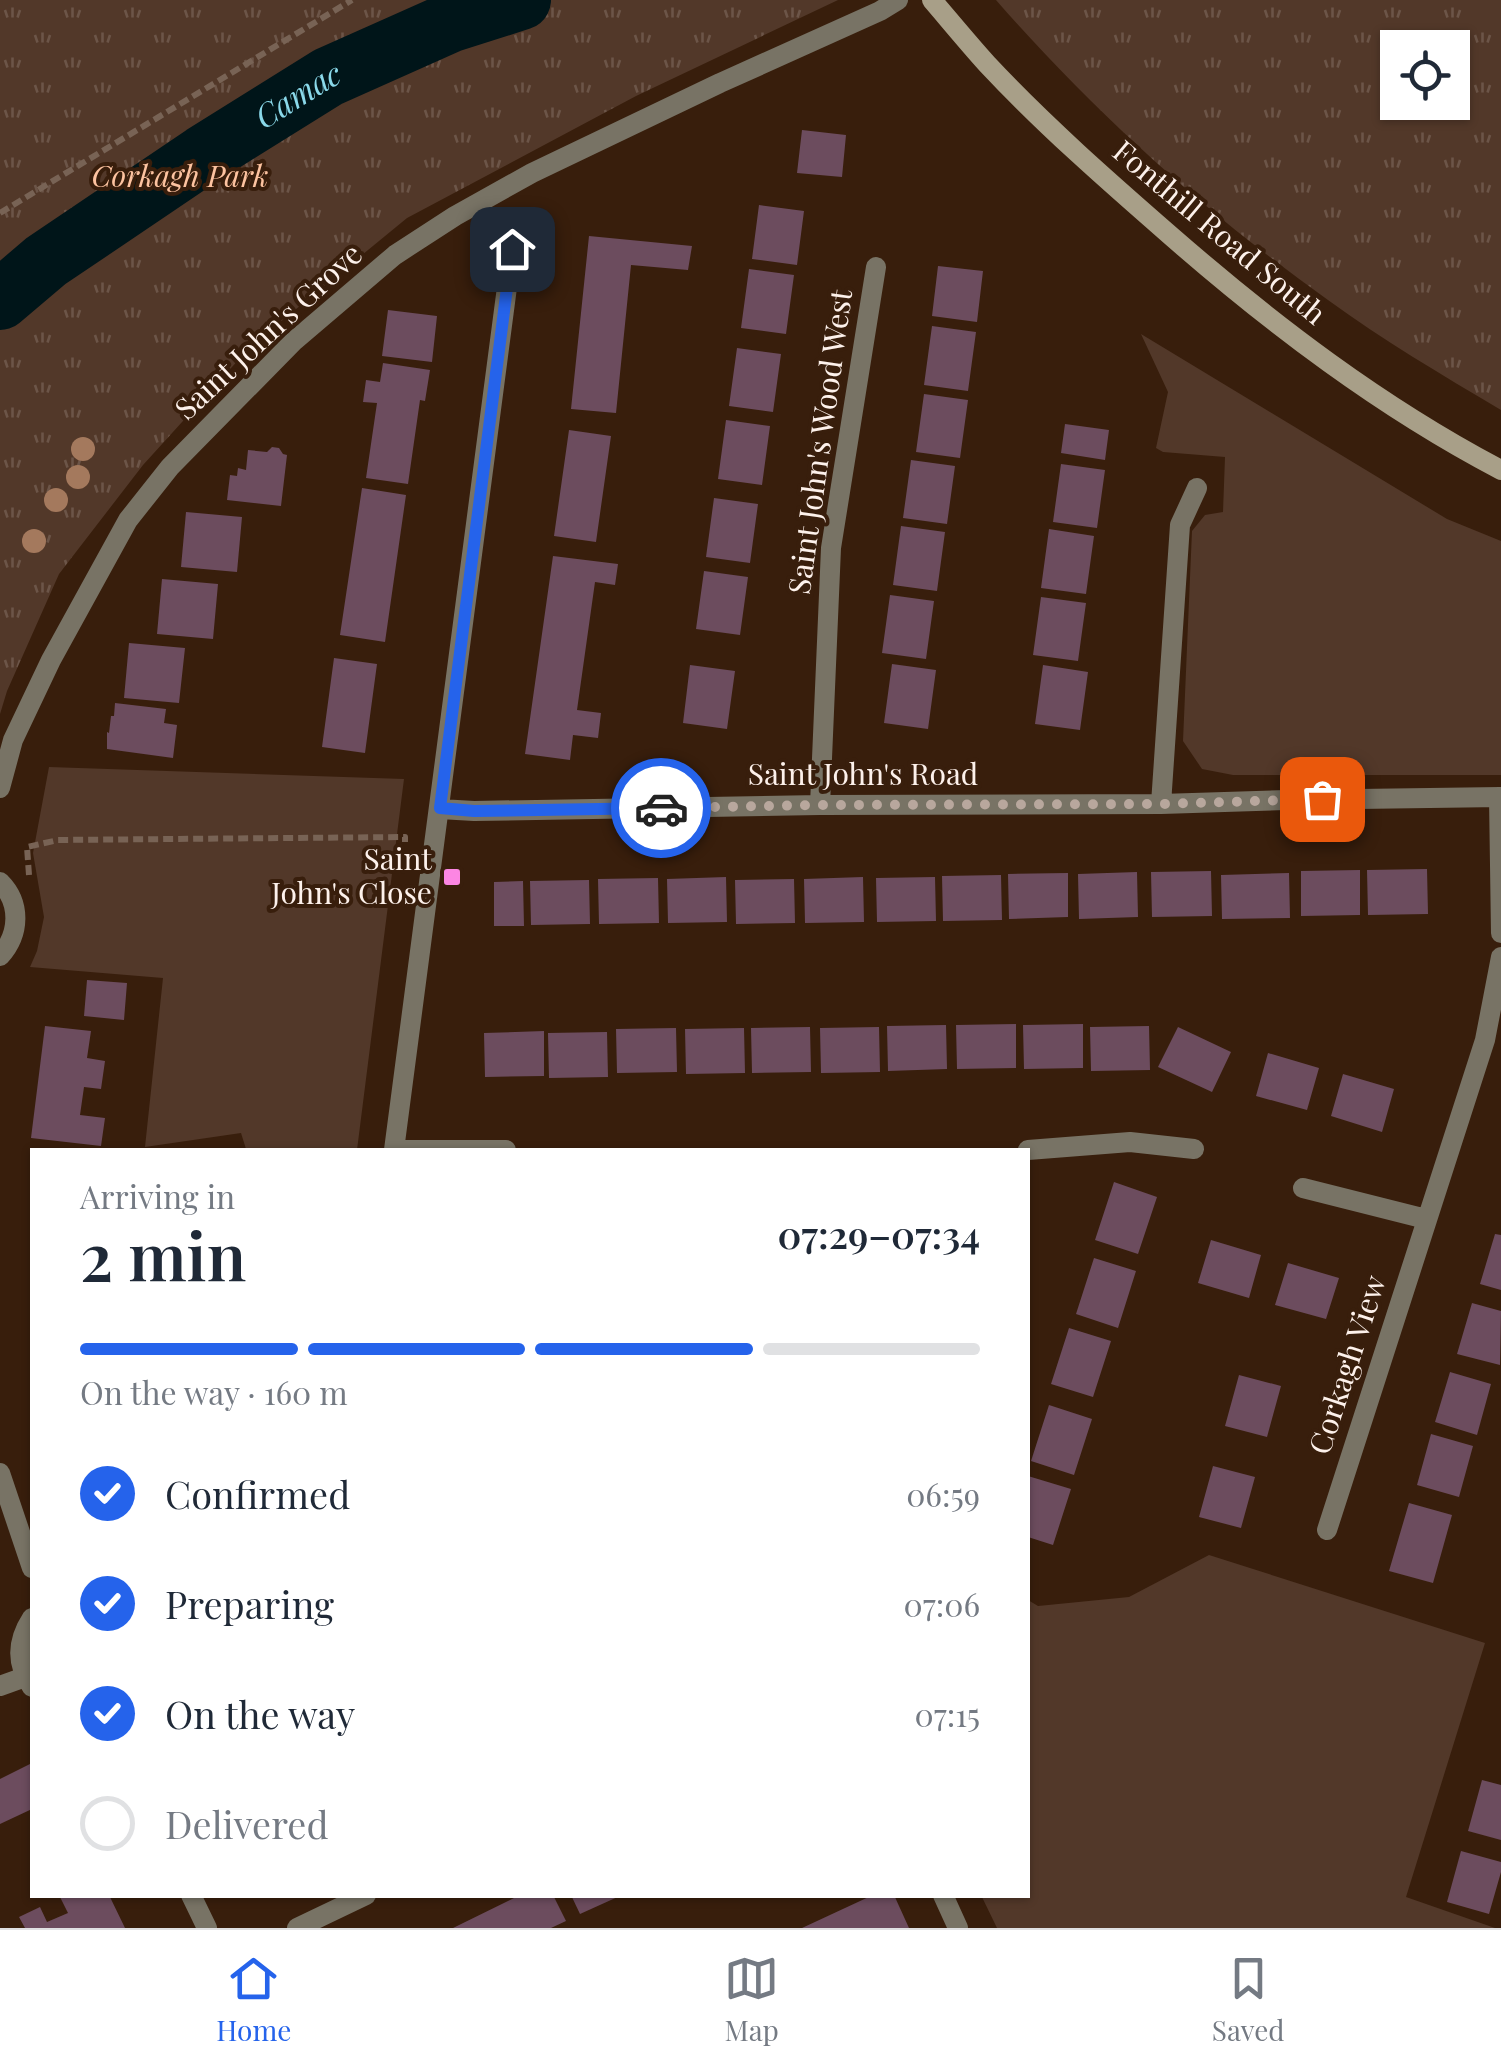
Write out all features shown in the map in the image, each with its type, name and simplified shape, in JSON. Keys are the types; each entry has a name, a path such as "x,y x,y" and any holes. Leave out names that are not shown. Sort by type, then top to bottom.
{"main road":[{"name":"Fonthill Road South","path":"932,0 988,64 1090,166 1238,295 1358,384 1501,470"}],"street":[{"name":"Saint John's Grove","path":"0,788 13,740 28,708 128,520 170,467 293,342 396,255 470,207 549,165 898,0"},
{"path":"394,1148 512,249"},
{"name":"Saint John's Wood West","path":"820,805 831,548 876,267"},
{"path":"1161,804 1180,525 1197,488"},
{"path":"1500,797 1501,933"},
{"name":"Saint John's Road","path":"440,808 474,811 1161,804 1500,797"},
{"path":"0,882 13,901 16,917 14,934 0,956"},
{"name":"Corkagh View","path":"1327,1530 1486,1040 1501,957"},
{"path":"1030,1150 1130,1142 1194,1149"},
{"path":"1303,1188 1426,1219"},
{"path":"0,1474 30,1562"},
{"path":"0,1686 29,1682 20,1662 20,1646 30,1621"},
{"path":"192,1898 207,1928"},
{"path":"296,1928 360,1898"},
{"path":"944,1898 958,1928"}],"path":[{"path":"0,213 352,0"},
{"path":"32,890 26,848 58,840 405,838 405,844"}],"green space":[{"name":"Corkagh Park","path":"0,0 838,0 636,96 407,218 251,346 143,465 59,574 0,714"},
{"path":"996,0 1501,0 1501,410 1370,329 1283,267 1153,160 1072,82"},
{"path":"1141,334 1447,519 1501,541 1501,775 1233,775 1202,769 1183,741 1192,531 1205,515 1223,512 1225,457 1163,452 1156,448 1168,392"},
{"path":"49,767 404,779 357,1148 246,1148 241,1133 145,1147 163,978 30,967 44,917 33,853"},
{"path":"1209,1555 1485,1643 1406,1897 1495,1928 997,1928 982,1898 1030,1898 1030,1601 1038,1606 1129,1597"}],"building":[{"path":"802,130 846,135 842,177 797,173"},
{"path":"759,205 804,211 797,265 752,259"},
{"path":"589,236 692,246 688,270 631,265 616,413 571,409"},
{"path":"938,266 983,271 977,322 932,316"},
{"path":"749,269 794,275 786,334 741,328"},
{"path":"388,310 437,316 432,362 382,356"},
{"path":"932,326 976,332 968,391 924,385"},
{"path":"737,348 781,354 773,412 729,406"},
{"path":"383,363 430,370 425,401 420,400 408,484 366,478 377,403 363,402 366,380 380,382"},
{"path":"924,394 968,400 960,458 916,452"},
{"path":"726,420 770,426 762,485 718,479"},
{"path":"1065,424 1109,430 1105,460 1061,453"},
{"path":"569,430 611,436 596,542 554,536"},
{"path":"272,447 287,455 281,506 227,500 230,475 237,476 238,468 246,470 248,450 267,452"},
{"path":"911,460 955,466 947,524 903,518"},
{"path":"1061,464 1105,470 1097,528 1053,522"},
{"path":"362,488 406,495 385,642 340,635"},
{"path":"714,498 758,504 750,563 706,557"},
{"path":"186,512 242,517 237,572 181,567"},
{"path":"901,526 945,532 937,591 893,585"},
{"path":"1049,529 1094,536 1086,594 1041,588"},
{"path":"553,556 618,564 615,585 595,582 577,710 601,713 598,738 573,735 570,760 525,754"},
{"path":"704,571 748,577 740,635 696,629"},
{"path":"162,579 218,584 213,639 157,634"},
{"path":"890,595 934,601 926,659 882,653"},
{"path":"1041,597 1086,603 1078,661 1033,655"},
{"path":"129,643 185,648 179,703 124,698"},
{"path":"334,658 377,664 365,753 322,747"},
{"path":"892,664 936,670 928,729 884,723"},
{"path":"690,665 735,671 727,729 683,723"},
{"path":"1043,665 1088,672 1080,730 1035,724"},
{"path":"115,703 166,709 164,723 177,725 173,758 107,749"},
{"path":"1427,869 1428,914 1368,915 1367,870"},
{"path":"1360,870 1360,915 1301,916 1301,871"},
{"path":"1211,871 1212,916 1152,917 1151,872"},
{"path":"1137,872 1138,917 1079,919 1078,874"},
{"path":"1068,873 1068,917 1009,919 1008,874"},
{"path":"1289,873 1290,918 1222,919 1221,875"},
{"path":"1001,875 1002,920 943,921 942,876"},
{"path":"726,877 727,922 668,923 667,879"},
{"path":"863,877 864,922 805,923 804,879"},
{"path":"935,877 936,921 877,922 876,878"},
{"path":"658,878 659,923 599,924 598,879"},
{"path":"794,879 795,923 736,924 735,880"},
{"path":"589,880 590,924 531,925 530,881"},
{"path":"523,881 524,926 494,926 494,882"},
{"path":"87,980 127,983 124,1020 84,1016"},
{"path":"1016,1024 1016,1068 957,1069 956,1025"},
{"path":"1083,1024 1083,1068 1024,1069 1023,1025"},
{"path":"946,1025 947,1069 888,1071 887,1026"},
{"path":"45,1026 91,1031 87,1058 105,1061 101,1089 84,1087 80,1115 105,1118 101,1146 31,1138"},
{"path":"1149,1026 1150,1070 1091,1071 1090,1027"},
{"path":"810,1027 811,1072 752,1073 751,1028"},
{"path":"879,1027 880,1072 821,1073 820,1028"},
{"path":"1178,1027 1231,1052 1212,1092 1158,1067"},
{"path":"676,1028 677,1072 617,1073 616,1029"},
{"path":"744,1028 745,1073 686,1074 685,1029"},
{"path":"544,1031 544,1076 485,1077 484,1033"},
{"path":"607,1032 608,1077 549,1078 548,1033"},
{"path":"1268,1053 1319,1068 1307,1110 1256,1096"},
{"path":"1343,1074 1394,1089 1382,1132 1331,1116"},
{"path":"1114,1182 1157,1197 1138,1254 1095,1240"},
{"path":"1495,1234 1501,1235 1501,1290 1480,1284"},
{"path":"1211,1240 1261,1255 1249,1298 1198,1283"},
{"path":"1094,1258 1136,1271 1118,1328 1076,1314"},
{"path":"1288,1263 1339,1278 1326,1319 1275,1305"},
{"path":"1472,1303 1501,1311 1500,1365 1457,1354"},
{"path":"1069,1328 1111,1341 1093,1397 1051,1384"},
{"path":"1450,1372 1491,1384 1477,1435 1435,1422"},
{"path":"1239,1375 1281,1386 1267,1437 1225,1426"},
{"path":"1049,1405 1092,1419 1074,1475 1031,1461"},
{"path":"1431,1434 1473,1446 1459,1497 1417,1485"},
{"path":"1213,1466 1255,1477 1241,1528 1199,1517"},
{"path":"1030,1477 1071,1489 1053,1545 1030,1538"},
{"path":"1409,1503 1452,1515 1433,1583 1389,1571"},
{"path":"30,1764 30,1810 0,1824 0,1779"},
{"path":"1482,1780 1501,1785 1501,1840 1468,1831"},
{"path":"1461,1851 1501,1862 1489,1914 1447,1902"},
{"path":"60,1898 110,1898 125,1928 25,1928 19,1917 40,1907 47,1922 68,1913"},
{"path":"514,1898 554,1898 566,1921 551,1928 453,1928"},
{"path":"572,1898 615,1898 580,1914"},
{"path":"867,1898 895,1898 909,1928 802,1928"}],"waterway":[{"name":"Camac","path":"0,300 46,261 328,77 449,23 521,0"}],"way so far":[{"path":"661,808 1322,799"}],"place":[{"name":"Saint John's Close","path":"452,877"}],"route":[{"path":"512,249 440,808 661,808"}]}
